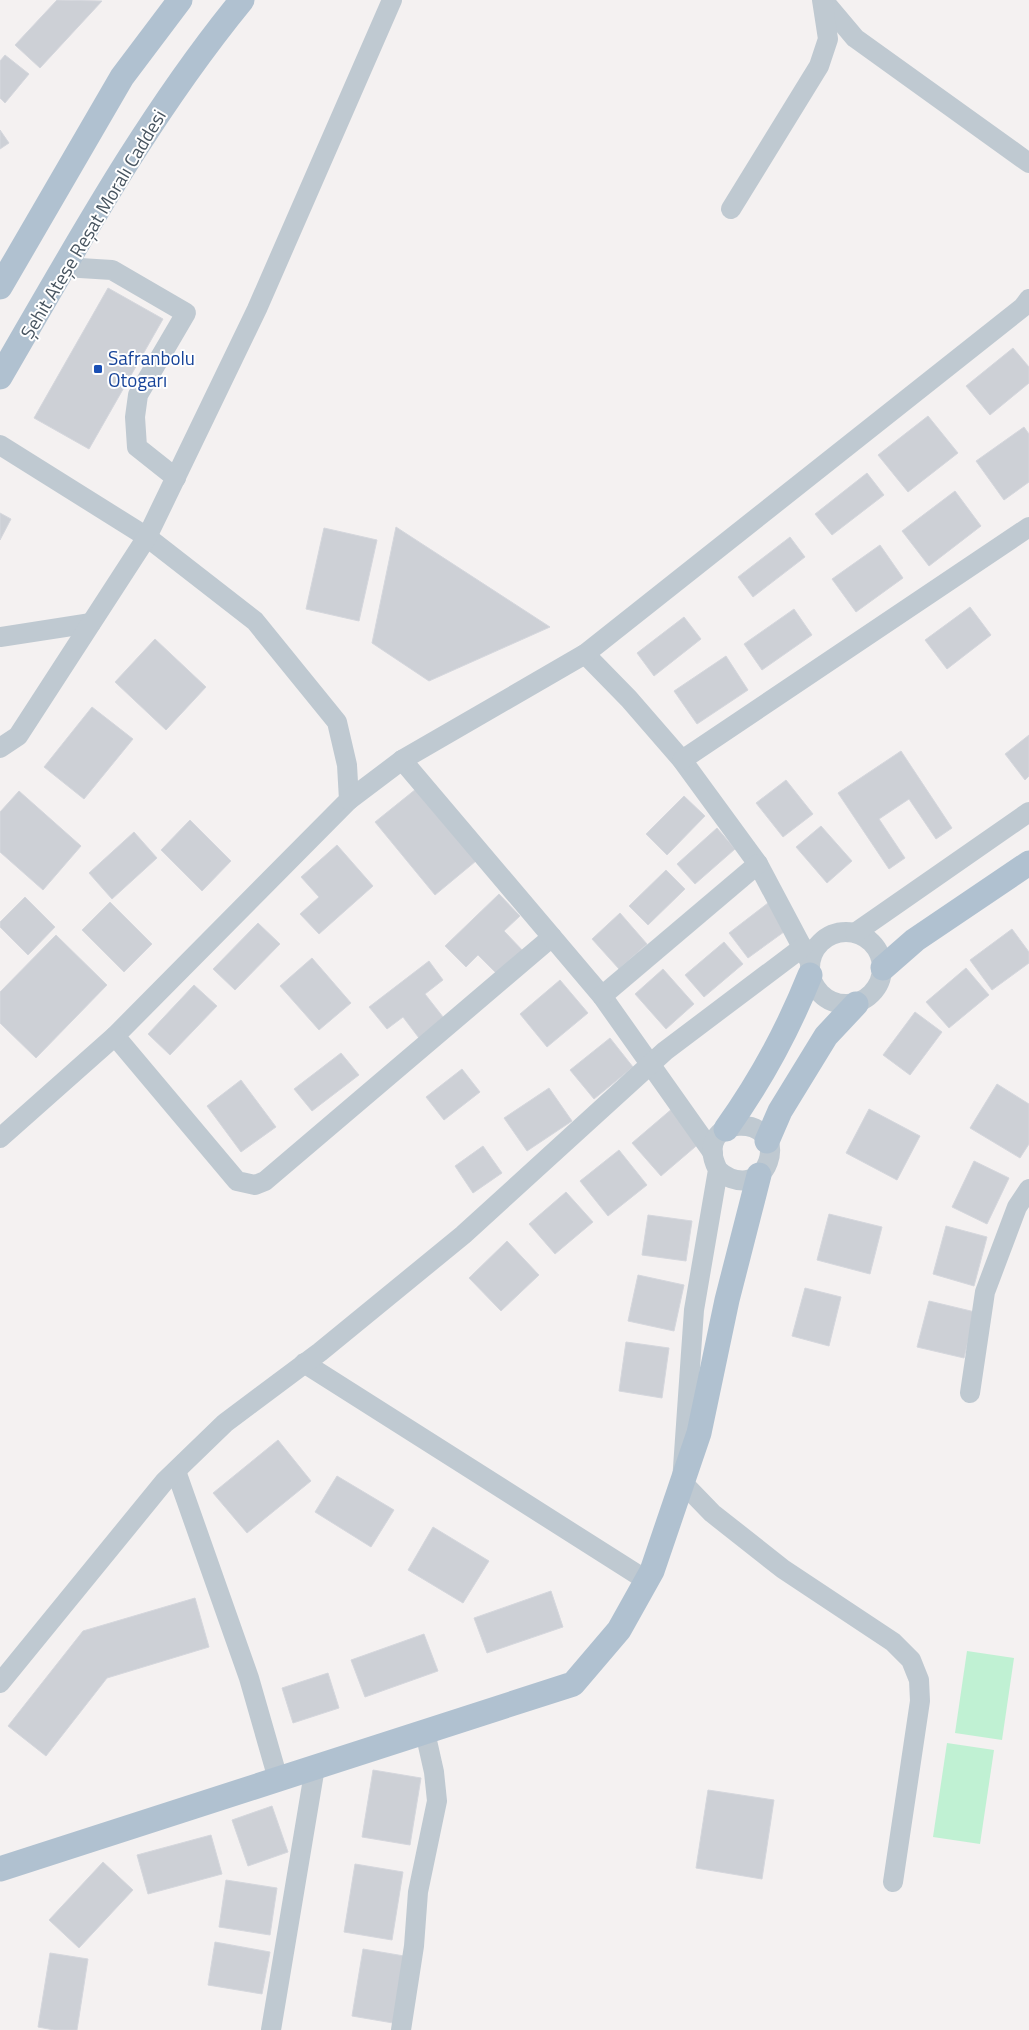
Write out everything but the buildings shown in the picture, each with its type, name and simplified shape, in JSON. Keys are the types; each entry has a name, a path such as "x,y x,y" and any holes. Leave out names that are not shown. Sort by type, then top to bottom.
{"main road":[{"path":"0,287 122,77 180,0"},
{"name":"Şehit Ateşe Reşat Moralı Caddesi","path":"0,377 98,207 155,119 242,0"},
{"path":"883,968 915,940 1029,863"},
{"path":"726,1129 754,1090 796,1012 808,961"},
{"path":"767,1141 780,1112 826,1036 856,1004"},
{"path":"0,1870 573,1684 618,1630 652,1571 699,1433 727,1300 759,1175"}],"street":[{"path":"0,748 18,736 146,537 257,309 392,0"},
{"path":"823,0 855,38 1029,163"},
{"path":"731,209 819,66 828,39 823,0"},
{"path":"64,267 112,270 186,313 138,395 135,416 137,447 176,478"},
{"path":"0,1138 115,1036 349,800 402,760 585,654 1015,313 1029,299"},
{"path":"0,444 146,537 255,621 337,722 347,765 349,800"},
{"path":"682,760 1029,526"},
{"path":"0,637 91,623"},
{"path":"0,1683 164,1482 225,1423 304,1363 463,1236 666,1051 808,961 821,942 832,935 843,932 855,933 866,938 875,946 881,956 883,968 881,980 876,990 856,1004 844,1005 827,999 814,986 808,961 758,864 682,760 629,699 585,654"},
{"path":"402,760 602,996 651,1065 715,1161 725,1176 742,1182 751,1180 759,1175 769,1160 770,1150 767,1141 762,1133 754,1128 735,1125 726,1129 714,1143 715,1161 694,1310 682,1482 712,1513 783,1569 893,1642 910,1660 919,1680 920,1701 893,1882"},
{"path":"855,933 1029,812"},
{"path":"602,996 758,864"},
{"path":"115,1036 236,1181 255,1185 265,1181 552,937"},
{"path":"970,1393 985,1292 1018,1207 1029,1190"},
{"path":"304,1363 646,1580"},
{"path":"176,1471 249,1678 278,1779"},
{"path":"401,2030 414,1946 418,1892 437,1801 434,1772 425,1732"},
{"path":"271,2030 315,1767"}],"green space":[{"path":"967,1651 1014,1658 1002,1740 955,1733"},
{"path":"947,1743 994,1750 980,1844 933,1837"}],"place":[{"name":"Safranbolu Otogarı","path":"98,369"}]}
